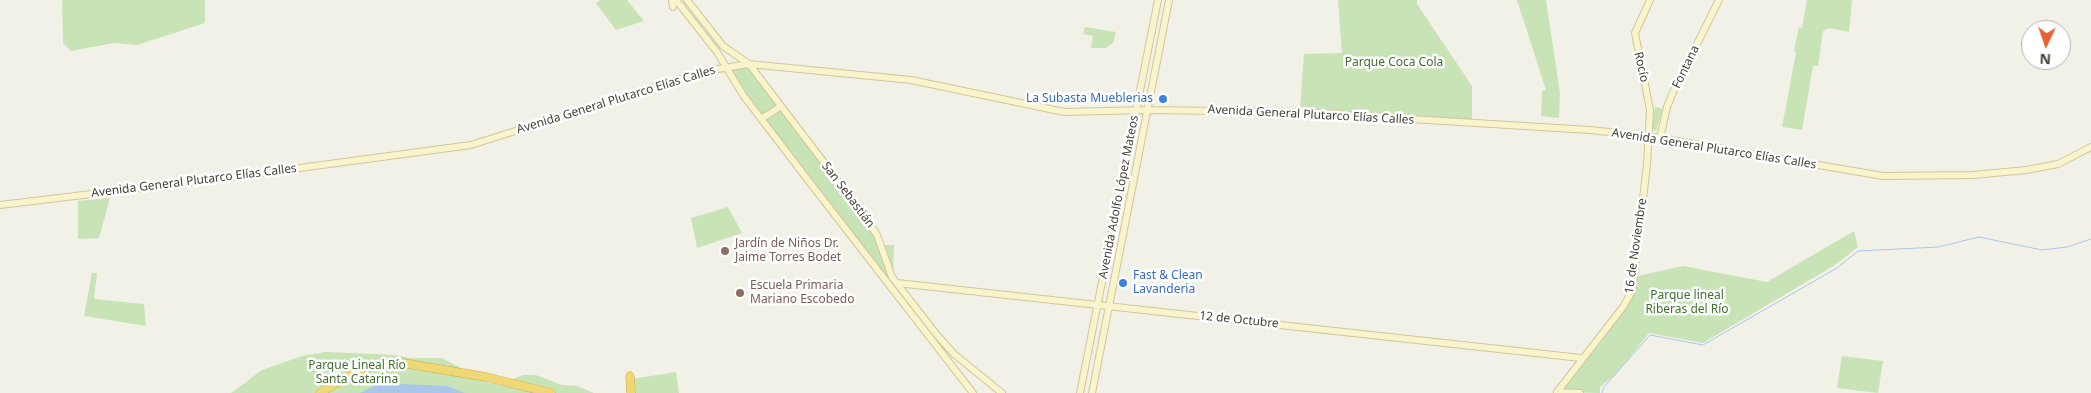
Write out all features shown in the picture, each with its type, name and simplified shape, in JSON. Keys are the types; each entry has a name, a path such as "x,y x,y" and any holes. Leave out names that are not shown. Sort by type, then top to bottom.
{"highway":[{"path":"320,393 346,376 369,367 403,363 434,366 551,393"},
{"path":"630,376 631,393"}],"street":[{"name":"San Sebastián","path":"686,0 723,46 749,64 872,226 887,268 949,349 1002,393"},
{"name":"Avenida Adolfo López Mateos","path":"1080,393 1158,0"},
{"name":"Avenida Adolfo López Mateos","path":"1092,393 1169,0"},
{"name":"Rocío","path":"1648,136 1650,110 1635,38 1638,26 1650,0"},
{"name":"Fontana","path":"1660,138 1667,107 1674,90 1719,0"},
{"name":"San Sebastián","path":"674,2 717,52 724,66 761,119 974,393"},
{"name":"Avenida General Plutarco Elías Calles","path":"0,205 479,143 589,106 724,66 749,64 920,81 1060,112 1147,110 1296,112 1648,136 1883,176 1973,174 2026,170 2058,164 2091,147"},
{"path":"761,119 780,107"},
{"name":"16 de Noviembre","path":"1580,393 1557,392 1581,358 1623,307 1632,291 1647,165 1648,136"},
{"name":"12 de Octubre","path":"897,283 1581,358"}],"green space":[{"path":"62,0 205,0 205,23 137,45 114,43 71,51 63,43"},
{"path":"600,0 627,0 644,21 616,30 596,3"},
{"name":"Parque Coca Cola","path":"1338,0 1417,0 1417,4 1472,86 1472,121 1300,109 1304,54 1342,53"},
{"path":"1517,0 1546,0 1560,93 1559,118 1541,116 1542,91 1546,90"},
{"path":"1807,0 1852,0 1849,32 1829,28 1823,31 1818,66 1813,66 1802,130 1782,127 1796,53 1794,51 1799,27 1802,28"},
{"path":"1085,27 1116,32 1113,43 1106,48 1091,48 1093,36 1083,34"},
{"path":"749,64 868,220 880,245 894,245 893,279 888,282 724,66"},
{"path":"1655,107 1663,109 1656,131 1652,129"},
{"path":"110,198 99,238 78,239 78,201"},
{"path":"728,207 742,233 697,248 691,218"},
{"name":"Parque lineal Riberas del Río","path":"1854,231 1858,247 1835,265 1703,343 1649,333 1617,373 1600,387 1600,393 1557,392 1628,300 1633,277 1683,266 1767,282"},
{"path":"92,273 97,273 94,299 144,304 146,326 84,316"},
{"name":"Parque Lineal Río Santa Catarina","path":"326,352 396,355 409,358 442,358 489,383 505,386 511,380 523,375 536,375 562,385 577,386 594,393 231,393 262,370 302,356"},
{"path":"1842,356 1883,361 1878,393 1837,388"},
{"path":"676,372 679,393 635,393 632,379"}],"water":[{"path":"380,383 447,386 465,393 360,393"}],"waterway":[{"path":"1602,393 1604,387 1650,335 1703,345 1837,268 1858,251 1938,247 1979,237 2042,250 2067,247 2091,239"}],"place":[{"name":"La Subasta Mueblerias","path":"1163,99"},
{"name":"Jardín de Niños Dr. Jaime Torres Bodet","path":"725,251"},
{"name":"Fast & Clean Lavanderia","path":"1123,283"},
{"name":"Escuela Primaria Mariano Escobedo","path":"740,293"}]}
